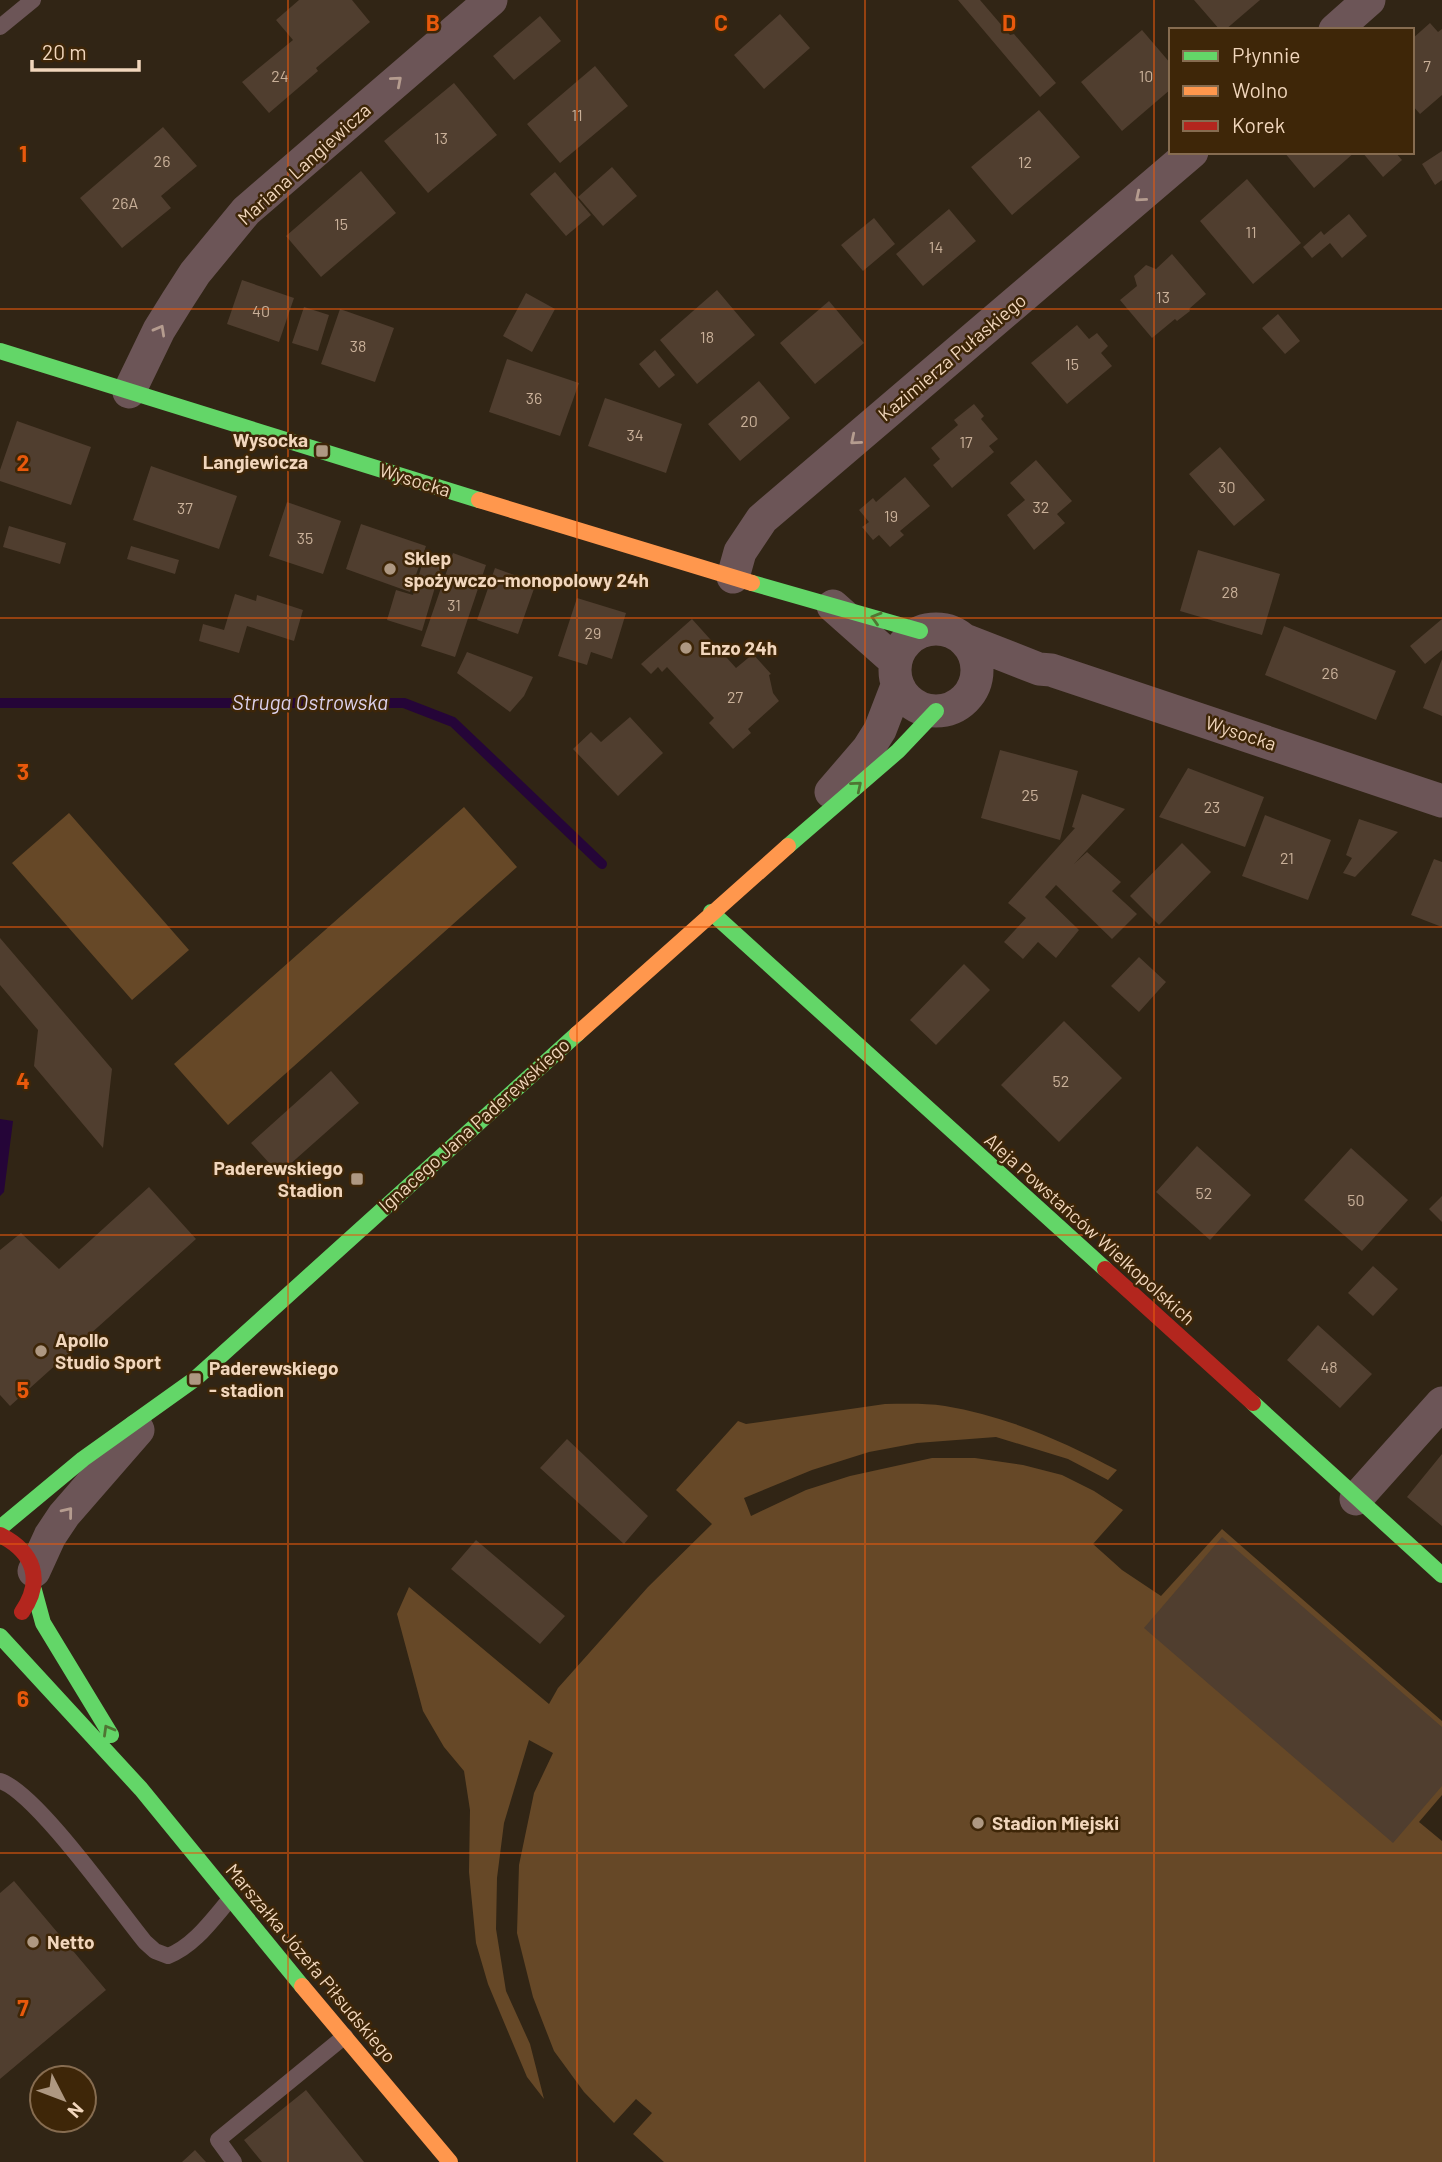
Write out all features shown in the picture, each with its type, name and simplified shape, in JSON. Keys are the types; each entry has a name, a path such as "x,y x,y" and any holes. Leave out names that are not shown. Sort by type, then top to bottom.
{"street":[{"name":"Mariana Langiewicza","path":"130,392 159,330 195,273 246,211 491,0"},
{"path":"1337,28 1369,0"},
{"name":"Kazimierza Pułaskiego","path":"733,577 740,552 762,519 1190,154"},
{"name":"Wysocka","path":"0,351 733,577 920,631"},
{"name":"Wysocka","path":"831,604 896,673"},
{"path":"944,629 965,640 976,662 974,686 959,704 936,711 912,704 896,673 906,640 920,631 944,629"},
{"name":"Wysocka","path":"965,640 1040,669 1051,670 1442,801"},
{"path":"974,686 1010,679 1040,669"},
{"name":"Ignacego Jana Paderewskiego","path":"786,846 868,749 880,730 896,673"},
{"name":"Ignacego Jana Paderewskiego","path":"0,1528 83,1459 195,1379 711,912 898,751 936,711"},
{"name":"Aleja Powstańców Wielkopolskich","path":"711,912 1442,1575"},
{"path":"1356,1499 1442,1403"},
{"path":"0,1626 19,1616 31,1600 34,1581 50,1536 64,1515 161,1405"},
{"name":"Marszałka Józefa Piłsudskiego","path":"0,1535 19,1546 31,1562 43,1623 141,1789"},
{"name":"Marszałka Józefa Piłsudskiego","path":"0,1636 141,1789 450,2162"}],"lane":[{"path":"0,27 33,0"},
{"path":"0,1781 7,1783 32,1803 155,1951 168,1956 180,1952 230,1899"},
{"path":"234,2162 218,2140 345,2036"}],"shaded area":[{"path":"464,807 517,867 228,1125 174,1064"},
{"path":"69,813 189,950 132,1000 12,863"},
{"path":"0,1119 13,1121 4,1192 0,1196"},
{"name":"Stadion Miejski","path":"885,1404 937,1405 990,1416 1055,1440 1117,1470 1108,1480 1068,1459 996,1437 917,1443 869,1452 812,1470 744,1498 751,1516 806,1490 850,1476 932,1458 975,1458 1023,1465 1062,1475 1123,1510 1093,1544 1122,1570 1161,1596 1222,1529 1442,1721 1442,1795 1419,1822 1442,1841 1442,2162 664,2162 633,2134 652,2113 636,2099 614,2123 584,2092 554,2051 533,1997 517,1933 519,1865 534,1793 553,1753 529,1740 504,1823 497,1878 496,1929 506,1991 530,2044 544,2099 527,2077 488,1984 476,1943 469,1872 470,1810 464,1771 444,1747 423,1711 397,1614 409,1587 549,1704 558,1688 648,1587 712,1524 676,1490 738,1421 746,1424"}],"building":[{"path":"299,0 352,0 370,22 269,113 242,82 293,40 276,20"},
{"path":"958,0 980,0 1010,35 1014,34 1056,83 1040,97"},
{"path":"1194,0 1260,0 1227,28 1218,28"},
{"path":"780,14 810,48 764,89 734,55"},
{"path":"540,16 561,41 514,80 493,56"},
{"path":"1430,23 1438,32 1442,29 1442,95 1420,114 1414,107 1414,37"},
{"path":"1142,30 1169,62 1169,91 1122,131 1081,82"},
{"path":"595,66 628,106 560,163 527,124"},
{"path":"454,83 497,135 428,193 384,141"},
{"path":"1039,110 1080,157 1012,215 971,167"},
{"path":"163,127 197,166 161,196 171,208 122,248 80,198"},
{"path":"1442,151 1442,180 1435,185 1422,164"},
{"path":"1286,154 1353,154 1314,188"},
{"path":"1364,154 1397,154 1402,160 1383,177"},
{"path":"612,167 637,196 603,226 578,197"},
{"path":"361,171 396,213 321,277 286,236"},
{"path":"555,172 591,215 566,236 530,194"},
{"path":"1247,179 1301,243 1253,284 1200,221"},
{"path":"949,209 976,241 923,286 896,254"},
{"path":"1349,214 1367,236 1342,258 1330,243 1312,258 1303,247 1321,231 1324,235"},
{"path":"874,218 895,244 863,271 841,245"},
{"path":"1172,254 1206,294 1190,311 1177,321 1175,319 1152,338 1120,300 1137,286 1134,276 1146,265 1156,269"},
{"path":"242,280 294,298 279,342 227,324"},
{"path":"717,290 755,335 697,384 660,340"},
{"path":"526,293 555,309 532,352 503,336"},
{"path":"829,301 864,343 815,384 780,343"},
{"path":"304,307 329,315 318,351 292,343"},
{"path":"340,309 394,328 375,382 321,364"},
{"path":"1278,314 1300,341 1285,354 1262,328"},
{"path":"1077,325 1089,339 1097,333 1108,346 1101,353 1112,366 1067,404 1031,363"},
{"path":"655,350 675,375 659,388 639,364"},
{"path":"507,359 579,383 560,436 489,412"},
{"path":"759,381 790,418 740,461 708,424"},
{"path":"605,398 682,424 666,473 588,446"},
{"path":"974,404 984,416 981,419 998,439 989,446 994,452 952,488 933,465 940,459 931,448 958,425 954,420"},
{"path":"17,421 91,447 71,505 0,481 0,470"},
{"path":"1220,447 1265,500 1234,526 1189,474"},
{"path":"1036,460 1072,501 1057,514 1065,523 1034,550 1007,515 1025,500 1010,483"},
{"path":"151,466 237,496 219,549 133,520"},
{"path":"905,477 930,506 900,531 904,535 890,547 879,535 873,540 862,527 869,522 859,510 873,498 876,502"},
{"path":"287,502 341,521 323,574 269,556"},
{"path":"361,524 426,546 410,592 346,569"},
{"path":"9,526 66,543 60,564 3,547"},
{"path":"131,546 179,560 175,574 127,559"},
{"path":"1198,550 1280,574 1262,635 1180,611"},
{"path":"426,551 444,557 422,631 387,620 396,590 413,595"},
{"path":"453,553 486,565 455,657 421,646"},
{"path":"495,568 536,583 518,634 477,620"},
{"path":"235,594 256,601 257,595 303,610 294,641 247,626 239,653 199,641 203,624 224,630"},
{"path":"577,598 626,613 612,659 591,652 587,665 558,656"},
{"path":"692,619 736,668 753,654 771,674 773,693 779,701 748,729 751,733 733,749 709,723 714,718 667,667 662,672 658,667 651,674 641,664"},
{"path":"1442,619 1442,650 1425,664 1410,646"},
{"path":"1284,626 1396,671 1376,720 1265,675"},
{"path":"467,652 533,677 524,696 510,712 457,673"},
{"path":"1442,659 1442,716 1423,708"},
{"path":"630,717 663,753 618,796 573,749 591,732 601,742"},
{"path":"1000,750 1078,771 1060,840 981,818"},
{"path":"1188,768 1264,797 1245,847 1159,817"},
{"path":"1082,794 1125,809 1074,864 1087,852 1121,882 1112,891 1137,914 1112,939 1056,885 1045,897 1079,930 1056,958 1038,942 1023,959 1004,942 1026,918 1008,903 1075,828 1072,827"},
{"path":"1265,815 1331,840 1308,900 1242,876"},
{"path":"1359,819 1398,832 1355,877 1343,873 1352,858 1346,855"},
{"path":"1182,843 1211,872 1159,925 1130,896"},
{"path":"1434,859 1442,862 1442,927 1411,915"},
{"path":"0,938 112,1069 103,1148 34,1066 38,1030 0,985"},
{"path":"1139,957 1166,982 1139,1012 1111,986"},
{"path":"964,964 990,990 936,1045 910,1020"},
{"path":"1064,1021 1122,1078 1059,1142 1001,1085"},
{"path":"331,1071 359,1103 279,1174 251,1143"},
{"path":"1197,1146 1251,1195 1210,1240 1156,1192"},
{"path":"1351,1148 1408,1200 1362,1251 1304,1200"},
{"path":"149,1187 196,1239 10,1406 0,1395 0,1250 21,1233 59,1269"},
{"path":"1442,1196 1442,1222 1429,1209"},
{"path":"1373,1266 1398,1289 1373,1316 1348,1293"},
{"path":"1318,1325 1372,1374 1340,1408 1287,1360"},
{"path":"567,1439 648,1516 624,1544 540,1468"},
{"path":"1442,1454 1442,1526 1407,1497"},
{"path":"1222,1537 1442,1727 1442,1786 1393,1843 1144,1628"},
{"path":"476,1540 565,1616 540,1644 451,1569"},
{"name":"Netto","path":"14,1881 106,1990 0,2079 0,1893"},
{"path":"306,2090 364,2162 262,2162 244,2140"},
{"path":"195,2150 206,2162 182,2162"}],"waterway":[{"name":"Struga Ostrowska","path":"0,703 404,703 453,722 602,864"}],"traffic: fast":[{"path":"0,351 479,500"},
{"path":"752,583 920,631"},
{"path":"788,846 898,751 936,711"},
{"path":"711,912 1105,1269"},
{"path":"0,1528 83,1459 195,1379 577,1034"},
{"path":"1253,1403 1442,1575"},
{"path":"34,1590 43,1623 111,1735"},
{"path":"0,1636 141,1789 302,1986"}],"traffic: slow":[{"path":"479,500 752,583"},
{"path":"577,1034 788,846"},
{"path":"302,1986 450,2162"}],"traffic: jam":[{"path":"1105,1269 1253,1403"},
{"path":"0,1535 21,1550 32,1568 33,1589 22,1612"}],"place":[{"name":"Wysocka Langiewicza","path":"322,451"},
{"name":"Sklep spożywczo-monopolowy 24h","path":"390,569"},
{"name":"Enzo 24h","path":"686,648"},
{"name":"Paderewskiego Stadion","path":"357,1179"},
{"name":"Apollo Studio Sport","path":"41,1351"},
{"name":"Paderewskiego - stadion","path":"195,1379"},
{"name":"Stadion Miejski","path":"978,1823"},
{"name":"Netto","path":"33,1942"}]}
